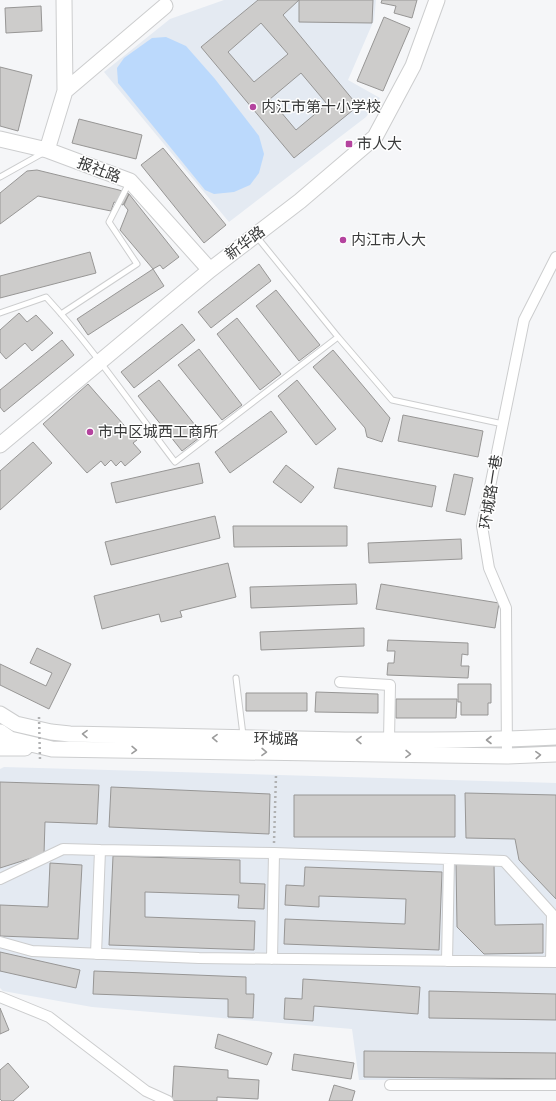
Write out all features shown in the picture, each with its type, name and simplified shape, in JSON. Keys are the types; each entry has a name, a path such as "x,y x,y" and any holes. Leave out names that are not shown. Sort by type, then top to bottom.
{"street":[{"path":"47,150 65,91 64,0"},
{"name":"新华路","path":"0,445 210,270 300,201 375,136 413,66 437,0"},
{"path":"65,91 165,6"},
{"name":"报社路","path":"0,139 47,150 130,181 210,270"},
{"name":"环城路一巷","path":"507,756 506,608 489,568 482,526 524,320 556,258"},
{"path":"340,682 390,685 389,740"},
{"name":"环城路","path":"0,714 16,724 51,732 70,734 389,740 507,740 556,737"},
{"path":"0,732 51,732"},
{"name":"环城路","path":"0,732 10,739 52,749 507,756 556,754"},
{"path":"0,745 52,749"},
{"path":"0,748 52,749"},
{"path":"0,880 63,849 274,853 504,861 552,914 554,962 199,958 32,951 0,942"},
{"path":"96,954 100,850"},
{"path":"272,959 274,853"},
{"path":"447,961 449,859"},
{"path":"0,997 49,1017 146,1091 168,1101"},
{"path":"390,1085 556,1085"}],"lane":[{"path":"0,177 47,150"},
{"path":"61,314 137,264 109,222 130,181"},
{"path":"255,235 338,337 392,400 503,424"},
{"path":"0,313 46,297 99,362 175,462 338,337"},
{"path":"236,678 243,738"}],"path":[{"path":"39,717 40,760"},
{"path":"274,853 276,775"}],"shaded area":[{"name":"内江市第十小学校","path":"224,0 376,0 374,20 348,80 380,98 366,117 229,222 104,72 170,19"},
{"path":"166,37 186,46 215,79 259,136 264,154 259,173 250,185 234,192 214,194 205,190 118,83 117,68 124,58 152,38"},
{"path":"4,767 556,783 556,1080 359,1080 352,1029 92,1007 3,991 0,988 0,769"}],"building":[{"path":"258,0 299,0 283,15 358,106 294,158 201,47","holes":["261,23 288,54 254,82 228,52","301,73 327,104 296,130 270,99"]},
{"path":"299,0 373,0 372,23 299,22"},
{"path":"382,0 417,0 412,18 394,13 396,6 381,3"},
{"path":"41,6 42,31 6,33 5,8"},
{"path":"384,17 410,28 383,91 357,81"},
{"path":"0,67 32,75 18,131 0,126"},
{"path":"79,119 142,135 136,159 72,143"},
{"path":"163,148 226,225 204,243 141,165"},
{"path":"37,170 119,190 129,194 123,205 114,202 111,211 38,196 0,224 0,193 27,171"},
{"path":"129,194 179,257 163,269 160,265 153,269 120,230 128,210 124,205"},
{"path":"90,252 96,273 0,298 0,276"},
{"path":"259,264 271,281 211,328 198,312"},
{"path":"153,269 164,286 88,335 77,319"},
{"path":"276,290 320,345 299,361 256,306"},
{"path":"19,313 27,322 36,315 53,333 32,351 25,343 6,359 0,352 0,330"},
{"path":"237,318 281,374 260,390 217,334"},
{"path":"182,324 195,340 134,388 121,372"},
{"path":"62,340 74,355 4,412 0,407 0,390"},
{"path":"199,349 242,405 222,420 178,365"},
{"path":"333,350 390,418 382,442 367,437 365,428 313,367"},
{"path":"159,380 203,435 182,451 138,396"},
{"path":"297,380 336,429 316,445 278,396"},
{"name":"市中区城西工商所","path":"88,384 137,440 133,443 141,452 125,466 121,461 116,466 111,460 105,466 101,461 87,473 43,424"},
{"path":"271,411 287,432 230,473 215,452"},
{"path":"403,415 483,431 478,457 398,441"},
{"path":"33,442 52,463 0,510 0,471"},
{"path":"199,463 203,483 116,503 111,483"},
{"path":"286,465 314,487 301,503 273,482"},
{"path":"338,468 436,486 432,507 334,488"},
{"path":"454,474 473,478 465,515 446,511"},
{"path":"215,516 220,538 111,565 105,542"},
{"path":"233,526 347,526 347,546 234,547"},
{"path":"461,539 462,559 369,563 368,543"},
{"path":"228,563 236,597 180,611 182,617 161,622 159,614 102,629 94,596"},
{"path":"356,584 357,604 251,608 250,587"},
{"path":"381,584 499,603 495,628 376,609"},
{"path":"364,628 364,646 261,650 260,632"},
{"path":"388,640 468,643 468,655 462,654 461,666 469,666 468,678 387,675 388,663 394,663 395,651 387,651"},
{"path":"37,648 71,664 49,709 0,685 0,664 46,686 52,673 30,663"},
{"path":"458,684 491,684 491,703 488,703 488,715 461,715 461,702 458,702"},
{"path":"316,692 378,694 378,713 315,712"},
{"path":"246,693 307,693 307,711 246,711"},
{"path":"396,699 457,699 456,718 396,718"},
{"path":"0,782 99,785 97,824 45,822 44,854 0,868"},
{"path":"111,787 270,794 269,834 109,827"},
{"path":"465,793 556,795 556,899 519,860 515,839 466,838"},
{"path":"294,795 455,795 455,837 294,837"},
{"path":"113,856 240,860 240,883 265,884 264,909 238,908 239,895 145,892 145,917 255,921 254,950 109,945"},
{"path":"50,863 82,865 78,939 0,936 0,905 48,907"},
{"path":"456,863 494,863 495,925 543,924 543,953 484,954 457,927"},
{"path":"305,867 442,872 439,950 284,944 285,919 405,924 406,899 319,896 319,907 285,905 286,885 304,886"},
{"path":"0,952 80,970 76,988 0,971"},
{"path":"94,971 246,977 246,994 254,994 253,1018 228,1017 228,999 93,994"},
{"path":"303,979 420,987 418,1014 314,1006 313,1021 284,1019 285,998 302,999"},
{"path":"429,991 556,994 556,1020 429,1018"},
{"path":"0,1008 9,1030 0,1034"},
{"path":"218,1034 272,1053 267,1065 215,1048"},
{"path":"364,1051 556,1053 556,1079 364,1077"},
{"path":"294,1054 354,1063 351,1079 292,1070"},
{"path":"8,1063 29,1087 13,1101 2,1101 0,1099 0,1070"},
{"path":"174,1066 228,1070 228,1078 259,1080 258,1099 217,1097 217,1101 172,1101"},
{"path":"334,1085 355,1091 352,1101 329,1101"}],"place":[{"name":"内江市第十小学校","path":"253,107"},
{"name":"市人大","path":"349,144"},
{"name":"内江市人大","path":"343,240"},
{"name":"市中区城西工商所","path":"90,432"}]}
